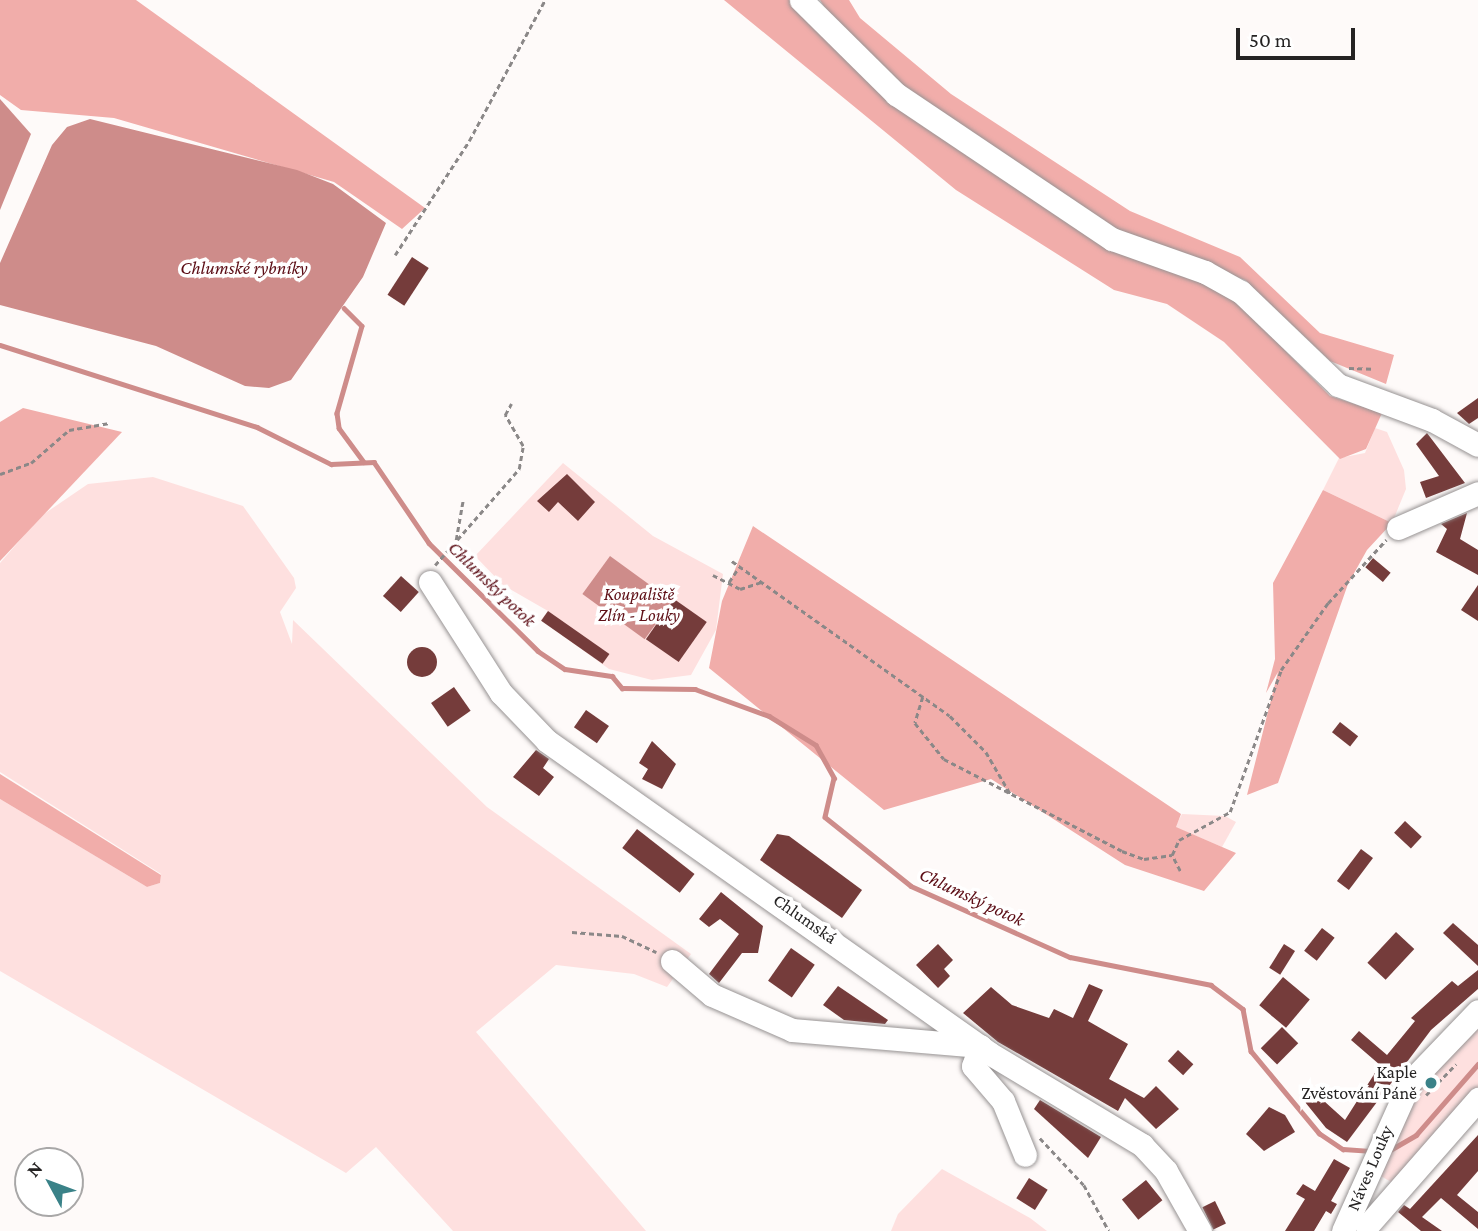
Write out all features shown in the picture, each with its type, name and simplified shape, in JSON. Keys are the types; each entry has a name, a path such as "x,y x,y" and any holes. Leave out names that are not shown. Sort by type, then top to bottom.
{"street":[{"path":"801,0 896,94 1112,239 1205,271 1241,292 1338,385 1432,420 1478,445"},
{"path":"1398,528 1478,493"},
{"name":"Chlumská","path":"430,582 501,693 547,741 980,1046 1142,1144 1166,1171 1200,1231"},
{"path":"671,961 712,995 792,1030 980,1046 973,1066 1003,1101 1025,1155"},
{"name":"Náves Louky","path":"1358,1226 1380,1140 1422,1066 1478,1010"},
{"name":"Náves Louky","path":"1358,1226 1478,1099"}],"path":[{"path":"395,255 469,141 545,0"},
{"path":"439,561 519,469 523,446 505,415 511,404"},
{"path":"0,474 31,463 69,430 109,422"},
{"path":"454,543 463,500"},
{"path":"923,695 915,723 934,752 1011,795 1122,851 1144,859 1172,855 1192,829 1224,820 1230,812 1270,695 1328,603 1398,528"},
{"path":"732,561 923,695 986,752 1011,795"},
{"path":"729,582 740,566"},
{"path":"713,575 740,589 762,582"},
{"path":"1172,855 1180,871"},
{"path":"572,932 622,936 671,961"},
{"path":"1031,1129 1084,1185 1109,1231"}],"green space":[{"path":"1375,428 1387,432 1404,470 1406,489 1392,523 1323,490 1339,458 1365,453"},
{"name":"Koupaliště Zlín - Louky","path":"563,463 653,536 723,574 716,630 691,675 652,680 609,669 541,620 548,611 503,585 475,556"},
{"path":"153,477 243,506 294,578 296,588 280,612 292,644 293,620 487,807 691,954 667,987 634,974 556,965 476,1032 646,1231 453,1231 376,1147 346,1173 0,971 0,799 147,887 160,883 161,874 0,772 0,563 41,516 88,484"},
{"path":"1182,814 1225,816 1236,822 1222,847 1175,827"},
{"path":"1478,1023 1478,1088 1393,1183 1379,1175 1410,1098"},
{"path":"942,1169 1030,1218 1047,1231 891,1231 898,1214"}],"shaded area":[{"path":"0,0 136,0 425,208 402,229 334,182 114,118 21,110 0,95"},
{"path":"724,0 792,0 893,100 1235,300 1330,396 1382,413 1366,449 1340,459 1224,342 1167,304 1114,290 956,190"},
{"path":"820,0 849,0 860,18 951,94 1130,211 1240,257 1320,333 1394,355 1386,384 1330,361 1245,280 1114,232 901,90 837,27"},
{"path":"23,408 122,432 0,561 0,422"},
{"path":"1323,490 1392,523 1367,550 1348,584 1278,783 1247,795 1278,672 1266,693 1275,659 1273,583"},
{"path":"753,526 1181,814 1176,827 1236,853 1204,891 1125,865 991,779 884,810 709,668 722,601"},
{"path":"0,774 161,875 160,883 147,887 0,799"}],"water":[{"path":"0,99 31,134 0,210"},
{"name":"Chlumské rybníky","path":"90,119 297,170 333,184 386,223 363,277 291,380 269,388 245,386 156,346 0,305 0,263 52,145 67,127"},
{"path":"610,556 672,601 645,639 582,594"}],"building":[{"path":"412,257 429,268 404,306 387,295"},
{"path":"1478,398 1478,418 1469,424 1457,413"},
{"path":"1427,433 1465,483 1426,498 1420,482 1439,476 1416,444"},
{"path":"567,474 595,502 578,521 558,502 549,512 537,501"},
{"path":"1467,513 1460,539 1478,550 1478,575 1436,552 1447,529 1441,524"},
{"path":"1373,558 1391,573 1383,582 1365,567"},
{"path":"401,576 419,592 401,612 383,596"},
{"path":"1478,585 1478,621 1461,610"},
{"path":"674,599 707,622 679,662 646,639"},
{"path":"548,611 609,654 603,664 541,621"},
{"path":"422,647 433,651 437,662 433,673 422,677 411,673 407,662 411,651"},
{"path":"454,687 471,711 448,727 431,703"},
{"path":"586,710 609,726 597,743 574,727"},
{"path":"1340,722 1358,736 1350,746 1332,732"},
{"path":"652,741 676,764 662,789 642,779 648,769 639,763"},
{"path":"536,750 549,759 543,768 554,777 539,796 513,777"},
{"path":"1405,821 1422,837 1411,848 1394,833"},
{"path":"637,829 695,874 680,893 622,848"},
{"path":"777,834 789,836 862,890 842,918 760,860"},
{"path":"1361,849 1373,858 1349,890 1337,881"},
{"path":"721,892 763,926 758,953 742,953 719,983 709,974 739,934 720,919 709,927 699,919"},
{"path":"1453,923 1478,945 1478,966 1443,933"},
{"path":"1322,928 1335,938 1317,961 1304,951"},
{"path":"1396,932 1414,949 1386,980 1367,963"},
{"path":"938,944 953,960 944,969 950,976 938,988 916,965"},
{"path":"1284,944 1295,951 1280,975 1269,968"},
{"path":"791,948 815,965 792,997 768,981"},
{"path":"1478,970 1478,989 1431,1030 1347,1142 1326,1128 1305,1102 1314,1092 1345,1120 1380,1065 1351,1040 1359,1031 1387,1055 1415,1021 1411,1018 1452,981 1458,986"},
{"path":"1283,977 1310,999 1286,1028 1259,1005"},
{"path":"1089,984 1103,990 1088,1021 1128,1044 1109,1079 1144,1098 1156,1086 1179,1109 1156,1129 1125,1098 1118,1111 998,1042 963,1013 991,987 1012,1005 1049,1018 1054,1009 1073,1018"},
{"path":"838,986 888,1020 885,1024 844,1020 823,1005"},
{"path":"1282,1027 1298,1043 1277,1064 1261,1048"},
{"path":"1178,1050 1193,1064 1183,1075 1168,1061"},
{"path":"1040,1100 1101,1137 1088,1158 1034,1109"},
{"path":"1269,1107 1285,1115 1295,1132 1264,1151 1246,1134"},
{"path":"1478,1135 1478,1171 1457,1195 1478,1212 1478,1229 1441,1198 1422,1217 1442,1231 1421,1231 1398,1212 1404,1205 1410,1209"},
{"path":"1334,1159 1350,1168 1331,1201 1337,1204 1331,1214 1326,1211 1314,1231 1285,1231 1305,1199 1296,1194 1303,1184 1315,1191"},
{"path":"1029,1178 1048,1190 1035,1210 1016,1198"},
{"path":"1146,1180 1162,1200 1138,1220 1122,1200"},
{"path":"1215,1201 1226,1223 1213,1230 1202,1207"}],"waterway":[{"path":"344,308 362,326 337,413 339,428 364,462"},
{"name":"Chlumský potok","path":"0,345 257,427 331,464 374,462 429,543 538,651 565,669 612,676 622,688 695,689 769,716 816,745 834,778 825,817 911,886 1070,957 1211,985 1243,1009 1251,1051 1319,1133 1343,1149 1373,1151"},
{"name":"Chlumský potok","path":"1385,1153 1416,1135 1478,1064"}],"place":[{"name":"Kaple Zvěstování Páně","path":"1431,1083"}]}
